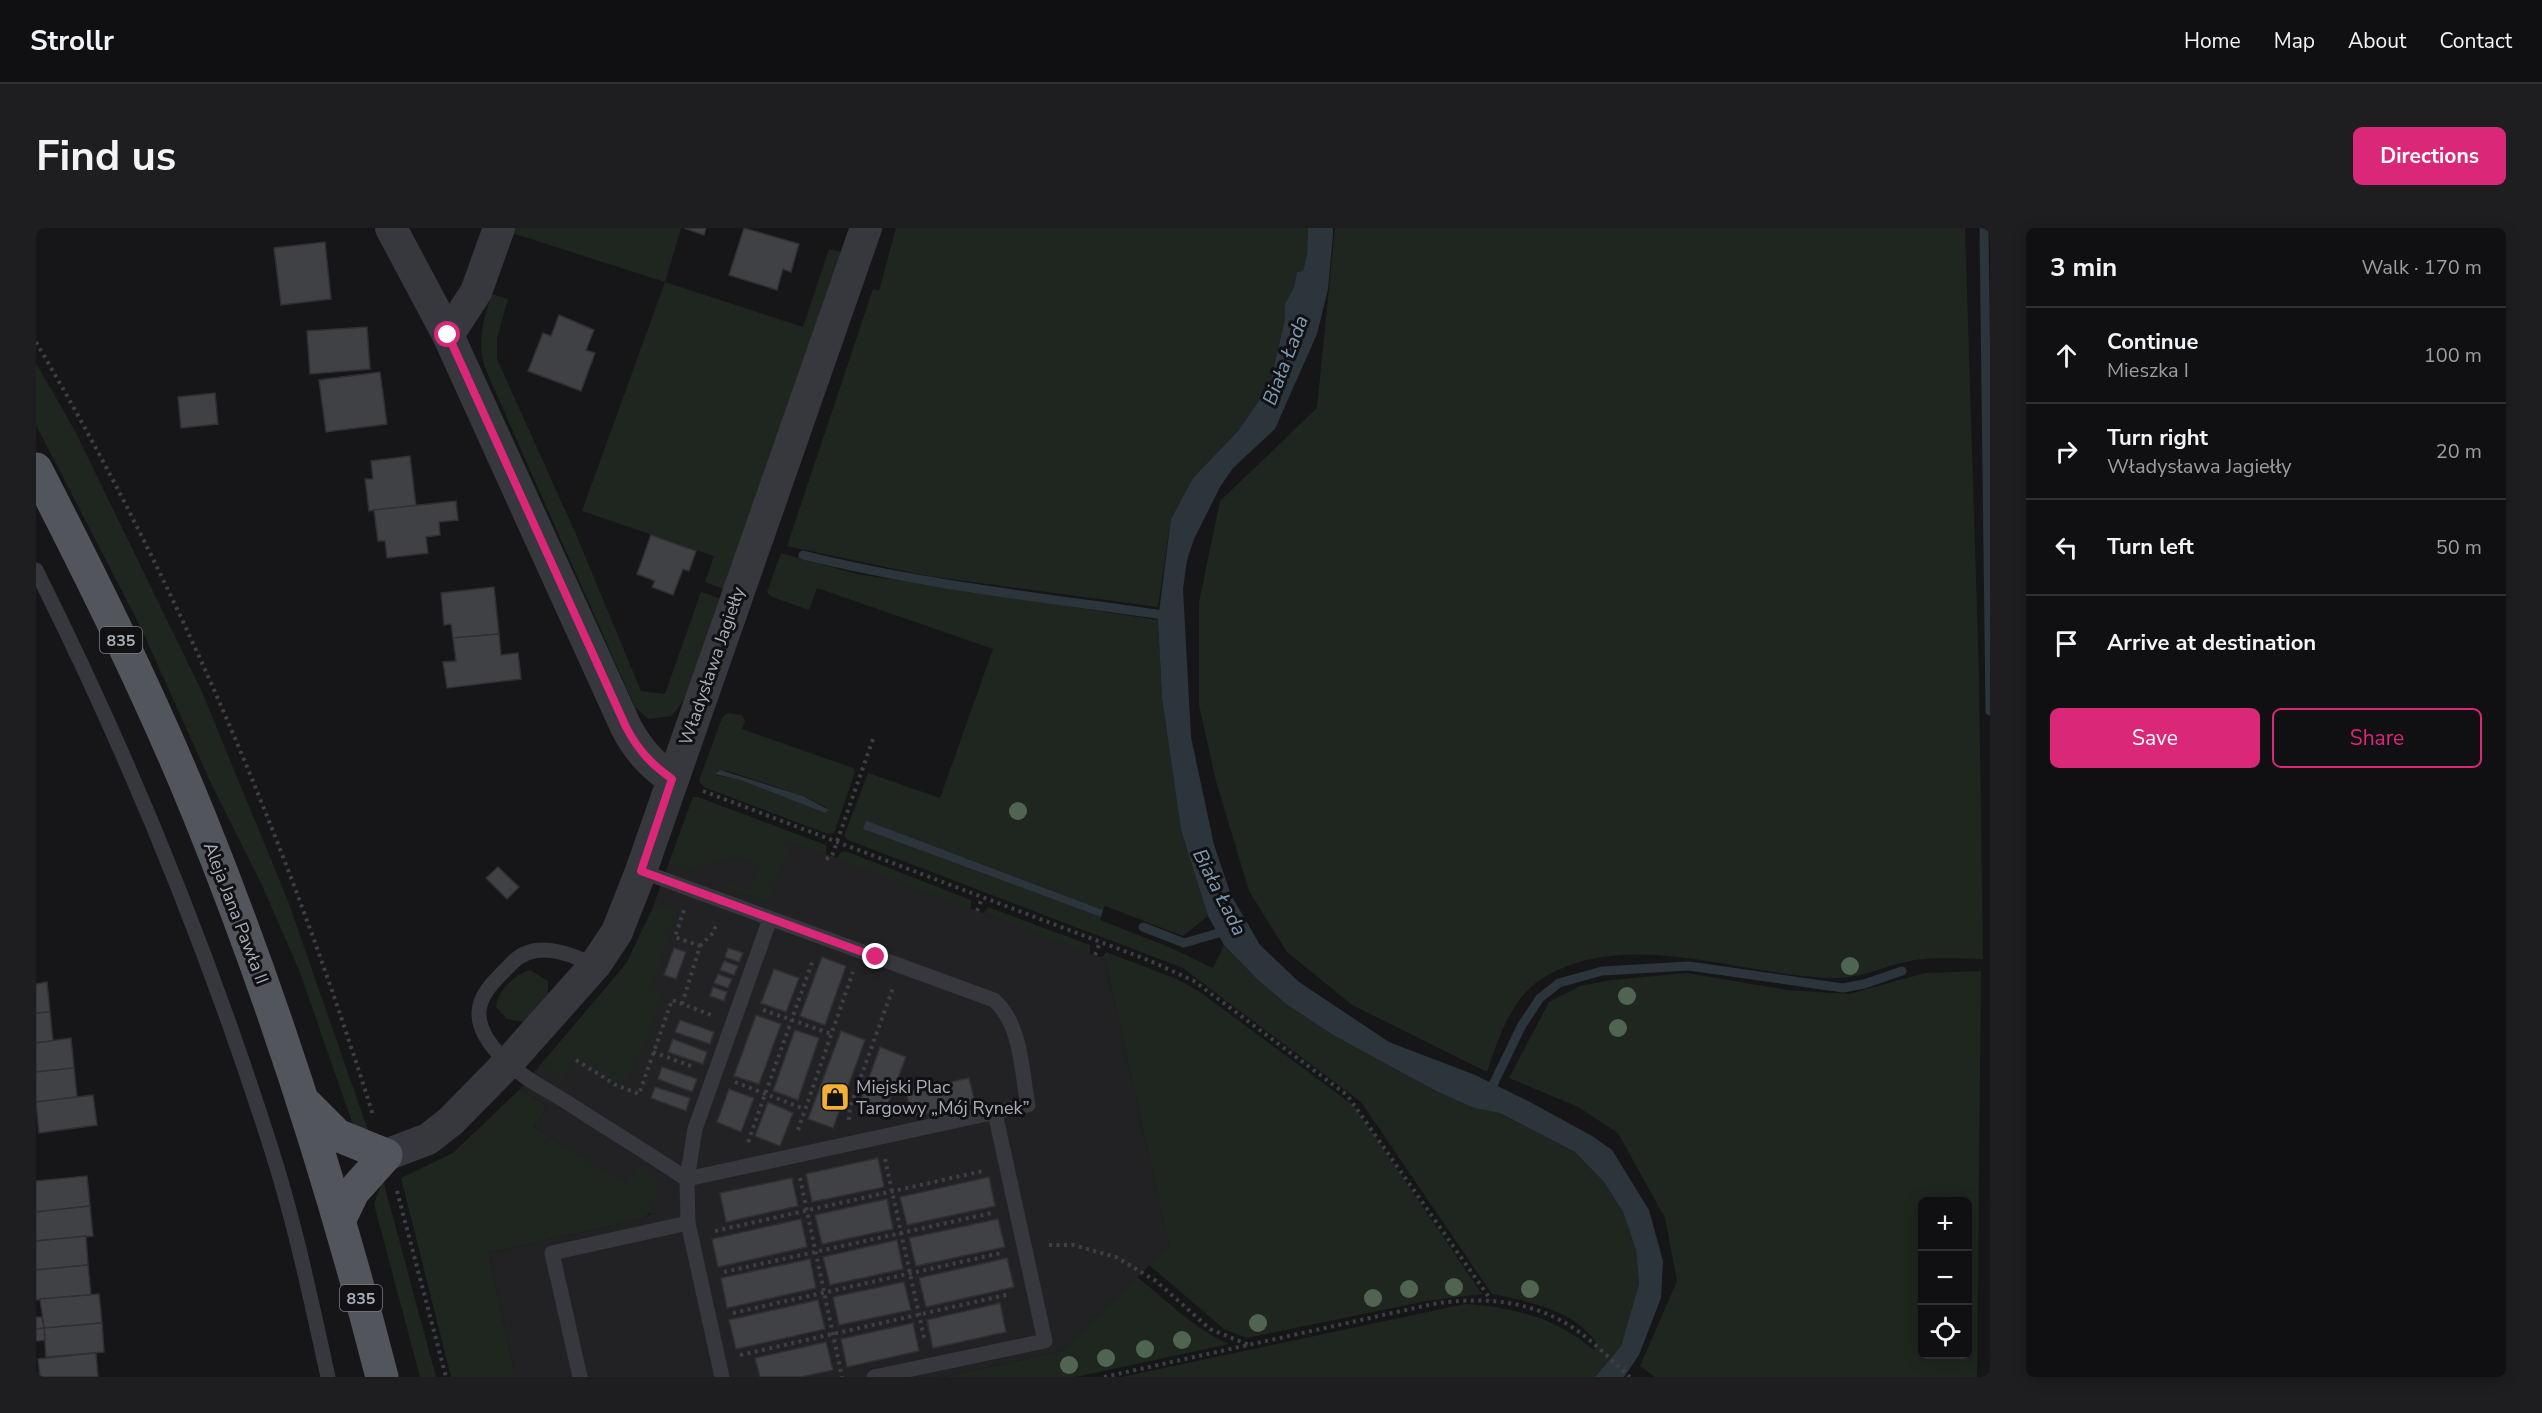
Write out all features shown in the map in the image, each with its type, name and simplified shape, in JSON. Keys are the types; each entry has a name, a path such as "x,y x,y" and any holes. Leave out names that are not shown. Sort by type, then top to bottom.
{"main road":[{"name":"Aleja Jana Pawła II","path":"36,469 106,608 194,804 266,991 340,1219 382,1377"},
{"path":"303,1101 337,1135 386,1155 353,1192 340,1219"}],"street":[{"path":"392,228 448,335 626,727 636,746 648,761 672,779"},
{"path":"448,335 476,292 499,228"},
{"name":"Władysława Jagiełły","path":"386,1155 428,1138 440,1130 508,1063 595,965 617,932 641,871 866,228"}],"lane":[{"path":"36,570 70,638 169,863 223,1007 272,1149 298,1246 328,1377"},
{"path":"595,965 561,952 545,950 529,952 516,958 487,989 481,1000 479,1014 483,1028 490,1043 508,1063 687,1179 1028,1105 1013,1023 1004,1010 980,994 641,871"},
{"path":"722,1377 690,1229 687,1179 695,1129 770,919"},
{"path":"874,1377 1045,1341 995,1113"},
{"path":"580,1377 552,1253 690,1229"}],"path":[{"path":"36,342 122,498 243,757 306,917 374,1116"},
{"path":"826,859 832,856 874,736"},
{"path":"672,779 1100,942 1194,981 1347,1095 1491,1300"},
{"path":"682,1004 700,946 675,937 691,890"},
{"path":"977,911 982,898"},
{"path":"746,1166 749,1132 821,937"},
{"path":"1095,955 1100,942"},
{"path":"849,1144 850,1107 902,965"},
{"path":"576,1060 616,1085 639,1094 672,1000 733,1023"},
{"path":"740,1003 831,1034"},
{"path":"880,1137 930,1365"},
{"path":"690,1229 892,1192 1007,1166"},
{"path":"396,1186 446,1377"},
{"path":"700,1277 1016,1208"},
{"path":"709,1318 1025,1247 1073,1245 1116,1257 1156,1281 1210,1329 1250,1345"},
{"path":"718,1360 1034,1289"},
{"path":"1104,1377 1432,1304 1470,1299 1516,1304 1562,1321 1630,1377"}],"shaded area":[{"path":"514,228 681,228 665,282 512,233"},
{"path":"896,228 1308,228 1307,255 1303,271 1297,272 1294,287 1285,304 1285,319 1270,384 1239,430 1193,478 1171,519 1158,607 928,576 787,546 873,289 879,291"},
{"path":"1335,228 1965,228 1979,676 1983,959 1915,960 1840,978 1803,976 1686,958 1646,955 1608,956 1571,965 1537,982 1528,990 1519,1000 1506,1023 1487,1072 1352,1005 1287,952 1249,891 1216,781 1199,705 1199,602 1220,501 1317,408"},
{"path":"829,249 841,252 723,589 705,582 714,556 582,511 665,282 803,327"},
{"path":"492,294 508,299 497,338 497,359 575,532 641,691 665,694 701,592 719,598 686,697 672,716 648,719 635,707 485,368 481,340"},
{"path":"36,363 75,431 202,692 288,901 370,1136 361,1133 352,1122 299,970 261,883 210,781 141,628 36,425"},
{"path":"781,553 857,574 1158,620 1162,698 1181,830 1208,916 1183,936 1105,906 1103,910 870,822 863,829 1101,917 1100,920 1169,947 1213,968 1224,945 1258,980 1286,1004 1333,1035 1436,1091 1474,1108 1500,1113 1575,1152 1604,1182 1623,1212 1636,1250 1639,1284 1621,1346 1595,1377 1122,1377 1465,1304 1517,1311 1565,1330 1594,1350 1598,1345 1578,1324 1551,1309 1492,1294 1361,1102 1183,968 848,840 844,836 868,773 940,798 993,649 817,588 809,610 772,597 767,592"},
{"path":"727,713 742,715 745,721 742,729 853,768 855,772 834,833 828,834 704,787 699,781 722,718","holes":["717,771 728,771 803,796 826,807 825,813 740,780 717,775"]},
{"path":"693,797 826,845 826,855 792,842 768,903 725,886 727,882 750,890 759,865 734,856 682,872 669,862"},
{"name":"Miejski Plac Targowy „Mój Rynek”","path":"691,803 1105,959 1169,1246 1062,1351 943,1377 515,1377 489,1253 642,1219 651,1214 626,1185 534,1127 547,1106 520,1089 626,964 651,912"},
{"path":"845,851 971,900 971,909 837,859 840,853"},
{"path":"662,905 676,909 678,913 651,986 663,991 640,1059 623,1082 617,1082 578,1057 561,1084 542,1063 626,964 651,912"},
{"path":"988,907 1090,945 1090,954 983,913"},
{"path":"1106,952 1177,979 1200,992 1354,1106 1482,1294 1426,1301 1247,1338 1224,1329 1149,1265 1169,1246 1105,959 1101,958"},
{"path":"530,970 548,981 548,995 524,1022 507,1019 496,1007 497,1001 503,989 513,979"},
{"path":"1981,971 1977,1377 1655,1377 1640,1366 1677,1281 1665,1218 1618,1133 1578,1107 1509,1078 1549,1002 1580,986 1611,980 1687,973 1788,990 1849,994 1925,973"},
{"path":"520,1089 547,1106 534,1127 626,1184 639,1163 655,1177 656,1201 651,1211 642,1219 489,1253 515,1377 451,1377 401,1178 453,1153"},
{"path":"383,1180 436,1377 420,1377 374,1204"},
{"path":"1137,1277 1193,1323 1229,1344 1076,1377 943,1377 1062,1351"}],"water":[{"name":"Biała Łada","path":"1308,228 1333,228 1328,289 1317,334 1275,429 1233,468 1220,487 1194,539 1187,560 1183,589 1191,737 1214,845 1231,895 1260,945 1299,982 1389,1042 1475,1075 1530,1102 1592,1136 1612,1150 1649,1210 1663,1261 1661,1298 1639,1355 1624,1377 1595,1377 1621,1346 1639,1284 1636,1250 1623,1212 1604,1182 1575,1152 1500,1113 1474,1108 1436,1091 1333,1035 1286,1004 1258,980 1224,945 1208,916 1181,830 1162,698 1158,620 1171,519 1193,478 1239,430 1270,384 1285,319 1285,304 1294,287 1297,272 1303,271 1307,255"},
{"path":"720,770 803,796 829,810 825,813 740,780 715,774"},
{"path":"866,821 1103,910 1101,917 863,829"}],"building":[{"path":"684,228 706,228 704,235"},
{"path":"744,228 799,244 791,272 783,269 777,290 729,275"},
{"path":"325,242 331,299 281,305 274,248"},
{"path":"559,315 594,330 586,350 595,353 581,391 528,371 543,333 551,336"},
{"path":"367,327 370,369 310,374 307,331"},
{"path":"380,372 387,424 326,432 319,380"},
{"path":"215,393 218,424 181,428 178,397"},
{"path":"410,456 416,506 369,511 365,479 373,479 371,461"},
{"path":"456,501 458,520 439,522 440,535 426,537 428,553 387,558 385,541 378,541 374,510"},
{"path":"651,535 696,551 689,571 683,569 673,595 652,587 655,581 637,574"},
{"path":"494,587 499,634 453,638 451,624 444,625 441,593"},
{"path":"499,634 501,655 518,653 521,679 447,688 443,662 456,661 453,638"},
{"path":"498,867 519,887 507,899 486,878"},
{"path":"674,948 686,952 676,979 664,975"},
{"path":"728,948 743,953 739,962 725,957"},
{"path":"822,957 846,966 825,1025 800,1016"},
{"path":"724,961 738,966 734,975 720,970"},
{"path":"774,969 799,978 786,1012 761,1003"},
{"path":"718,974 732,979 728,988 714,983"},
{"path":"47,982 50,1012 36,1013 36,984"},
{"path":"713,987 727,992 724,1001 710,996"},
{"path":"50,1012 53,1041 36,1043 36,1013"},
{"path":"756,1015 781,1024 759,1084 734,1076"},
{"path":"680,1020 714,1032 710,1044 675,1032"},
{"path":"795,1030 819,1038 798,1100 773,1091"},
{"path":"841,1031 865,1040 833,1128 808,1119"},
{"path":"71,1038 74,1068 36,1072 36,1043"},
{"path":"673,1039 707,1052 703,1064 668,1052"},
{"path":"880,1047 906,1057 883,1117 858,1108"},
{"path":"662,1067 697,1079 692,1092 658,1079"},
{"path":"74,1068 77,1097 36,1102 36,1072"},
{"path":"969,1078 975,1103 912,1117 906,1092"},
{"path":"655,1087 690,1098 686,1111 651,1098"},
{"path":"729,1089 754,1098 741,1132 717,1122"},
{"path":"93,1095 97,1125 39,1133 36,1102"},
{"path":"768,1102 793,1113 780,1146 755,1136"},
{"path":"878,1158 884,1187 812,1202 806,1174"},
{"path":"87,1176 90,1206 36,1212 36,1181"},
{"path":"989,1177 995,1206 907,1225 900,1197"},
{"path":"792,1178 798,1206 726,1222 720,1193"},
{"path":"887,1199 893,1229 822,1244 815,1215"},
{"path":"90,1206 93,1236 36,1241 36,1212"},
{"path":"801,1219 807,1247 718,1267 712,1239"},
{"path":"998,1219 1005,1247 916,1266 909,1238"},
{"path":"86,1236 88,1265 36,1270 36,1241"},
{"path":"897,1240 903,1269 830,1285 823,1257"},
{"path":"1007,1258 1014,1287 926,1307 919,1278"},
{"path":"810,1259 816,1288 727,1308 721,1278"},
{"path":"88,1265 91,1295 36,1300 36,1270"},
{"path":"904,1282 911,1310 839,1325 833,1297"},
{"path":"99,1294 102,1323 44,1328 40,1299"},
{"path":"818,1300 825,1329 736,1349 729,1320"},
{"path":"1000,1303 1006,1332 933,1348 927,1320"},
{"path":"36,1317 42,1317 44,1328 36,1329"},
{"path":"102,1323 104,1352 46,1357 44,1328"},
{"path":"913,1323 919,1351 847,1367 841,1339"},
{"path":"44,1328 45,1340 36,1341 36,1329"},
{"path":"826,1342 833,1370 801,1377 760,1377 755,1358"},
{"path":"96,1353 98,1377 40,1377 38,1359"}],"waterway":[{"path":"1984,228 1990,711"},
{"path":"803,555 939,583 1170,616"},
{"name":"Biała Łada","path":"1143,927 1184,943 1229,930"},
{"path":"1488,1095 1522,1025 1540,998 1559,983 1602,971 1689,966 1843,988 1864,984 1902,971"}],"place":[{"name":"Miejski Plac Targowy „Mój Rynek”","path":"835,1097"}],"route":[{"path":"448,335 626,727 636,746 648,761 672,779 641,871 876,957"}]}
